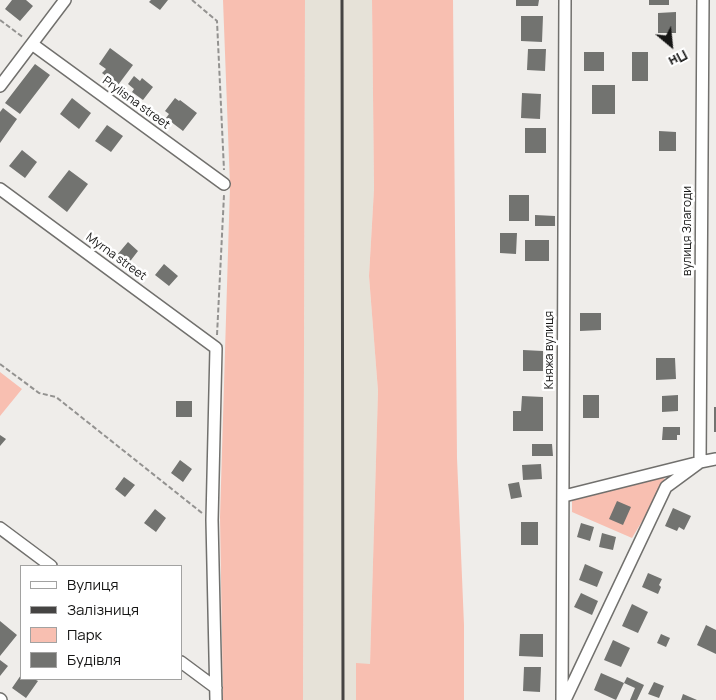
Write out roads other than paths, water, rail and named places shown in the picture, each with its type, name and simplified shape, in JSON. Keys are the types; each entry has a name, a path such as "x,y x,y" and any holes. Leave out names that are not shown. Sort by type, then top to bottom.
{"street":[{"path":"0,86 65,0"},
{"name":"Княжа вулиця","path":"564,700 565,0"},
{"name":"вулиця Злагоди","path":"700,462 702,0"},
{"name":"Prylisna street","path":"32,44 224,184"},
{"name":"Myrna street","path":"0,189 216,348 212,520 216,688"},
{"path":"564,496 716,458"},
{"path":"564,700 666,487 700,462"},
{"path":"0,528 51,565"},
{"path":"182,663 216,688 216,700"}],"railway":[{"path":"342,0 343,700"}]}
